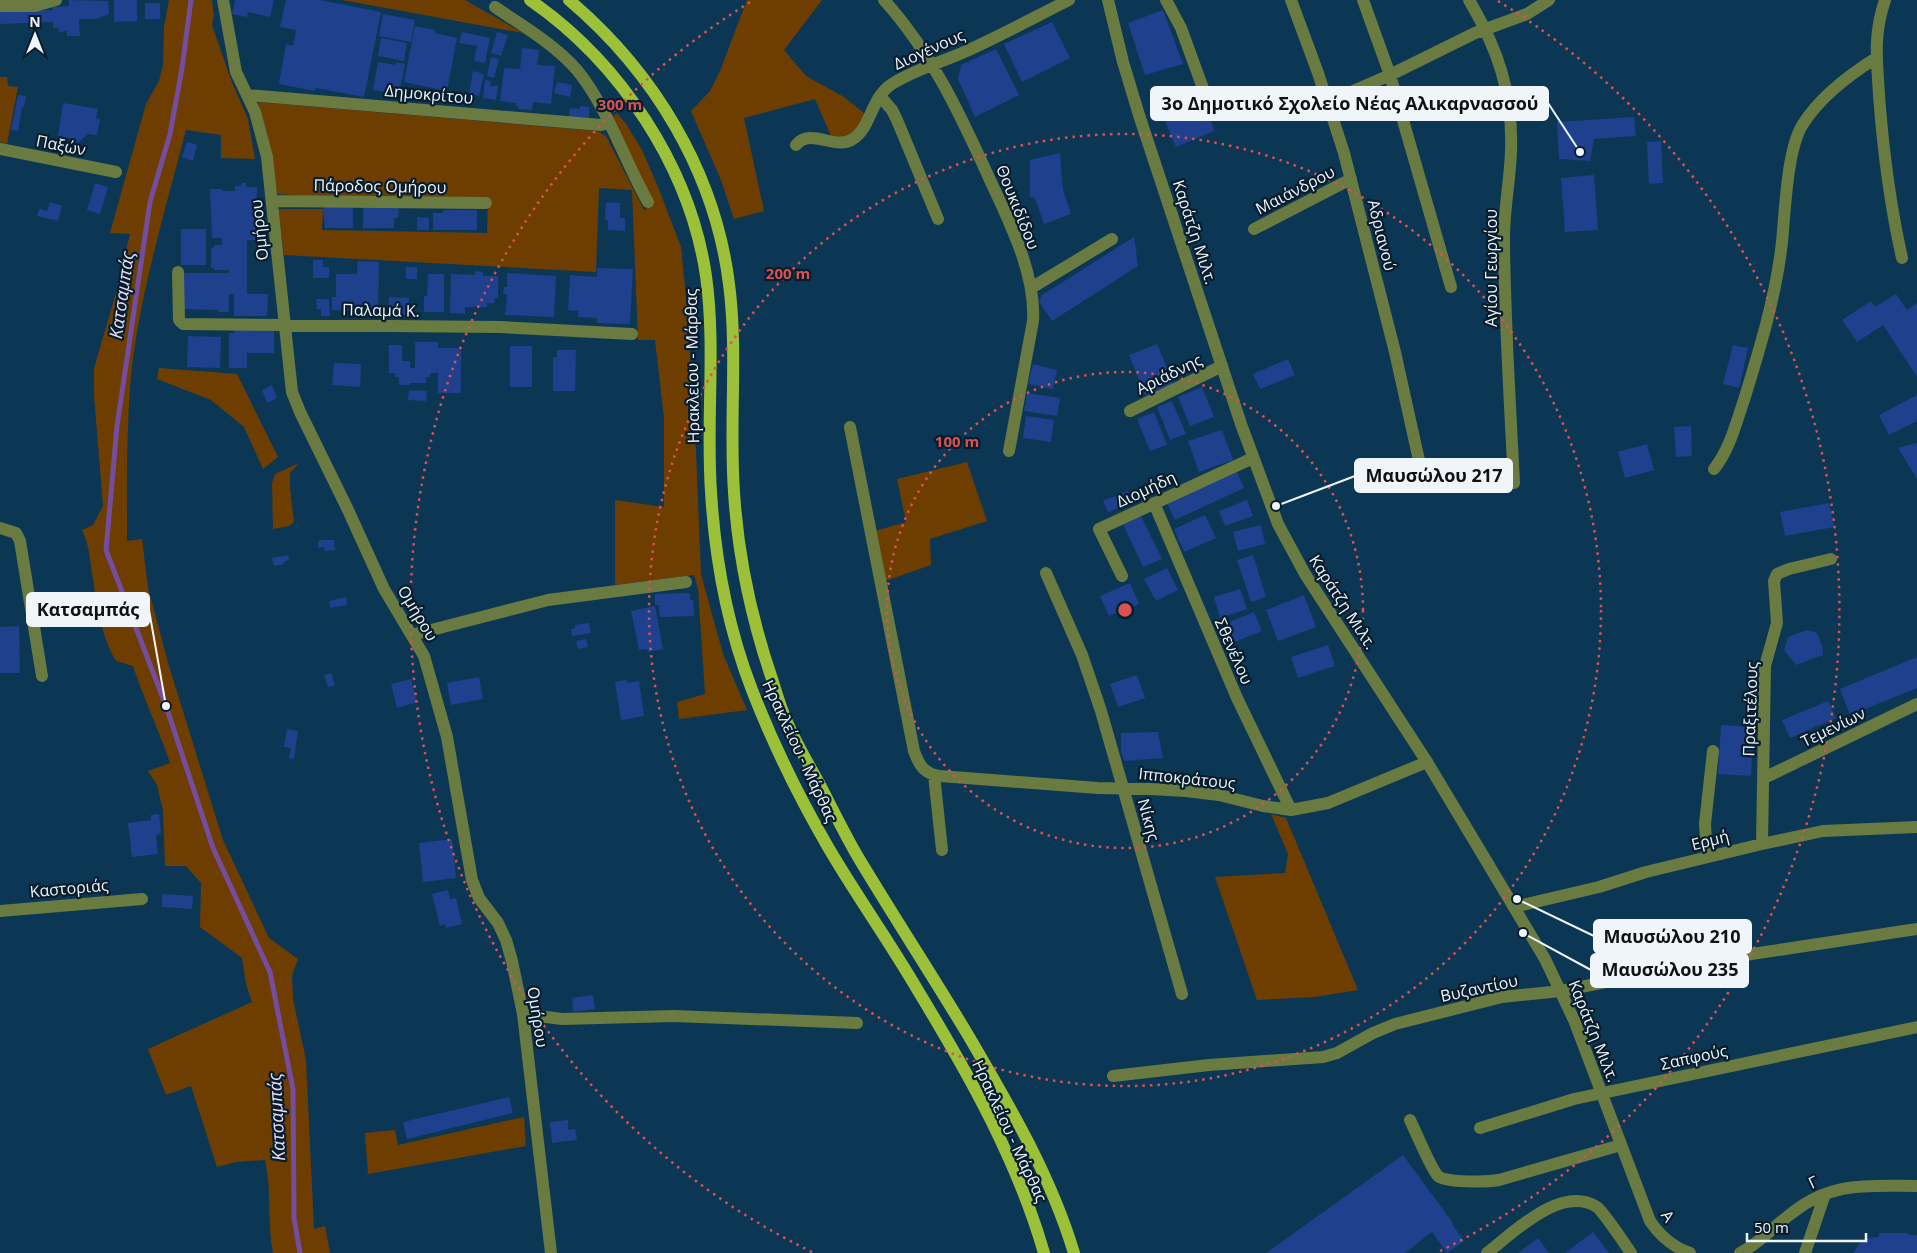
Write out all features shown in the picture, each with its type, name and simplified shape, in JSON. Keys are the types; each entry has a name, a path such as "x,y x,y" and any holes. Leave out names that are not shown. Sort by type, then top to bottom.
{"main road":[{"name":"Ηρακλείου - Μάρθας","path":"530,0 593,52 617,80 639,110 657,141 683,195 696,233 708,291 711,492 722,584 736,641 751,688 774,740 827,846 918,989 978,1093 1012,1164 1035,1220 1044,1253"},
{"name":"Ηρακλείου - Μάρθας","path":"569,0 613,41 654,93 687,145 715,218 727,268 731,304 734,376 734,490 740,557 762,649 786,722 857,855 998,1086 1031,1146 1047,1180 1074,1253"}],"street":[{"path":"6,4 35,6 56,0"},
{"name":"Ομήρου","path":"223,0 236,72 255,112 267,157 290,381 298,406 384,589 424,656 447,737 472,880 479,898 498,923 506,940 523,1014 551,1253"},
{"name":"Θουκιδίδου","path":"884,0 908,28 932,65 962,118 1019,248 1034,309 1009,451"},
{"name":"Διογένους","path":"796,145 800,140 807,138 841,143 851,140 861,132 880,96 891,84 979,45 1069,0"},
{"name":"Καράτζη Μιλτ.","path":"1108,0 1132,94 1253,458 1278,524 1295,557 1427,762 1542,953 1561,991 1602,1093 1635,1184"},
{"path":"1166,0 1181,28 1204,91"},
{"name":"Αδριανού","path":"1291,0 1328,102 1351,179 1395,352 1424,483"},
{"path":"1363,0 1390,75 1452,287"},
{"name":"Αγίου Γεωργίου","path":"1469,0 1486,29 1500,63 1511,121 1511,152 1504,244 1514,483"},
{"path":"1328,102 1486,29 1527,14 1549,0"},
{"path":"1885,0 1876,32 1876,58 1887,177 1902,258"},
{"path":"495,7 552,46 577,71 595,98 648,202"},
{"path":"1714,469 1722,459 1732,436 1762,342 1777,275 1786,194 1797,138 1802,125 1832,91 1876,58"},
{"name":"Δημοκρίτου","path":"247,95 600,125 608,123"},
{"path":"880,96 892,110 897,120 938,220"},
{"name":"Παξών","path":"0,149 116,172"},
{"name":"Μαιάνδρου","path":"1254,229 1351,179"},
{"name":"Πάροδος Ομήρου","path":"273,201 486,203"},
{"path":"1030,288 1112,239"},
{"name":"Παλαμά Κ.","path":"178,272 180,323 500,327 632,334"},
{"name":"Αριάδνης","path":"1130,411 1222,366"},
{"path":"850,427 914,751 921,767 934,775 942,850"},
{"name":"Διομήδη","path":"1122,576 1099,529 1253,458"},
{"name":"Σθενέλου","path":"1154,503 1233,689 1291,810"},
{"path":"0,528 16,533 20,541 42,676"},
{"name":"Πραξιτέλους","path":"1762,844 1765,666 1777,623 1774,581 1777,574 1789,569 1831,559"},
{"name":"Νίκης","path":"1046,573 1082,655 1107,730 1182,994"},
{"path":"412,635 548,600 686,582"},
{"name":"Τεμενίων","path":"1764,778 1917,704"},
{"path":"1707,857 1705,824 1713,751"},
{"name":"Ιπποκράτους","path":"934,775 1098,788 1208,793 1291,810 1328,803 1427,762"},
{"name":"Ερμή","path":"1514,907 1599,887 1646,872 1823,831 1917,827"},
{"name":"Καστοριάς","path":"0,911 142,899"},
{"name":"Βυζαντίου","path":"1112,1076 1209,1065 1323,1057 1337,1053 1373,1033 1395,1024 1502,997 1561,991 1719,959 1917,929"},
{"path":"523,1014 562,1019 674,1016 857,1023"},
{"name":"Σαπφούς","path":"1480,1128 1546,1107 1602,1093 1917,1027"},
{"path":"1410,1120 1435,1172 1447,1179 1500,1180 1621,1145"},
{"name":"Α","path":"1635,1184 1647,1214 1656,1230 1672,1244 1690,1253"},
{"name":"Γ","path":"1740,1253 1761,1240 1793,1212 1825,1194 1849,1186 1917,1186"},
{"path":"1805,1253 1825,1194"},
{"path":"1487,1253 1545,1209 1562,1202 1580,1202 1597,1207 1631,1253"}],"shaded area":[{"path":"169,0 212,0 214,16 212,25 231,80 248,119 255,159 221,158 221,135 186,130 148,276 136,336 130,388 128,432 127,541 142,539 148,588 169,666 223,840 269,938 298,959 292,975 293,999 306,1060 314,1229 325,1226 330,1253 273,1253 265,1160 236,1162 217,1167 191,1086 166,1095 148,1049 252,1002 246,984 242,958 200,927 201,883 186,866 165,866 163,810 157,785 148,771 170,763 133,666 116,661 107,642 98,611 88,548 82,530 93,525 103,506 94,396 94,368 117,290 130,234 110,233 146,104 159,81 163,65 164,27"},
{"path":"342,0 465,0 523,33"},
{"path":"747,0 822,0 784,50 806,76 844,97 865,114 858,128 848,138 831,136 815,99 744,118 764,211 734,219 721,180 691,111 710,91 720,71"},
{"path":"0,77 7,77 8,86 18,87 7,144 0,142"},
{"path":"258,102 597,131 606,136 644,210 653,204 616,131 613,116 617,113 626,124 642,150 681,247 687,307 696,451 701,574 723,654 747,710 679,719 677,702 705,694 698,589 694,575 615,585 615,500 664,507 664,418 655,340 638,340 632,190 599,188 596,272 284,255 278,209 323,209 322,230 487,233 488,201 277,194"},
{"path":"159,368 237,374 278,457 263,469 244,427 211,400 157,379"},
{"path":"967,462 987,521 930,539 931,565 885,581 875,531 906,522 897,479"},
{"path":"299,463 290,473 294,522 289,526 273,529 272,483 275,474"},
{"path":"1271,814 1286,818 1358,990 1315,997 1257,1000 1215,877 1285,873 1288,854"},
{"path":"524,1117 526,1146 368,1174 365,1133 395,1130 398,1145"}],"building":[{"path":"69,0 108,1 109,14 96,19 79,19 80,36 67,36 67,31 59,32 59,28 53,28 53,22 0,24 0,12 53,10 52,7 69,6"},
{"path":"114,0 137,0 137,21 114,22"},
{"path":"235,0 274,0 270,17 248,12 247,17 232,14"},
{"path":"286,0 320,0 381,12 364,97 316,88 315,91 279,84 286,44 293,46 296,30 280,27"},
{"path":"145,3 160,3 160,19 145,19"},
{"path":"1163,10 1183,64 1145,75 1128,23"},
{"path":"383,14 415,20 411,42 379,36"},
{"path":"1052,22 1070,58 1022,82 1004,44"},
{"path":"415,26 435,30 435,33 457,38 447,91 404,82"},
{"path":"462,32 490,38 485,63 474,61 477,46 459,43"},
{"path":"497,32 508,35 501,56 491,53"},
{"path":"381,38 407,43 404,61 378,56"},
{"path":"522,48 539,50 537,65 555,66 551,104 533,102 532,110 518,109 519,106 516,106 516,103 500,101 504,68 520,69"},
{"path":"996,49 1019,95 975,117 958,79 961,65"},
{"path":"491,57 499,59 494,78 487,76"},
{"path":"378,62 396,65 396,62 405,64 399,95 373,90"},
{"path":"473,71 484,74 479,96 469,94"},
{"path":"485,80 491,81 490,86 498,86 496,100 483,98"},
{"path":"557,82 572,85 570,97 554,93"},
{"path":"18,95 26,96 18,131 11,130"},
{"path":"1204,96 1214,131 1176,147 1162,114"},
{"path":"63,103 98,109 96,118 100,119 97,135 88,134 78,143 75,139 58,136"},
{"path":"580,106 589,107 589,118 569,117 570,108 580,109"},
{"path":"1634,117 1636,136 1594,139 1590,161 1559,159 1557,122"},
{"path":"1661,141 1663,183 1649,184 1647,142"},
{"path":"187,142 197,145 193,161 182,157"},
{"path":"1060,153 1063,190 1071,214 1044,224 1035,198 1030,197 1030,160"},
{"path":"1594,175 1598,230 1565,232 1561,178"},
{"path":"95,183 108,187 100,214 87,210"},
{"path":"241,183 246,183 246,187 257,187 256,240 247,240 247,294 268,294 267,316 234,316 234,294 229,294 229,312 183,309 183,273 229,273 229,270 214,270 214,268 211,268 211,248 214,248 214,245 222,245 222,238 212,238 210,189 235,191 235,186 241,186"},
{"path":"50,202 62,206 58,221 37,216 39,209 47,211"},
{"path":"606,202 620,203 620,218 625,218 625,231 608,230 608,220 605,220"},
{"path":"325,204 353,204 353,228 325,228 323,209"},
{"path":"363,204 399,205 398,218 394,218 394,228 363,228"},
{"path":"443,210 477,210 477,230 433,230 433,213 443,213"},
{"path":"417,217 429,218 429,230 417,230"},
{"path":"181,229 206,229 206,265 181,265"},
{"path":"1134,237 1138,266 1052,321 1039,302 1042,295"},
{"path":"313,260 323,260 323,267 329,267 329,278 313,278"},
{"path":"358,261 379,262 378,314 369,314 369,311 332,310 332,297 336,297 336,274 357,274"},
{"path":"406,267 417,267 417,279 406,279"},
{"path":"597,268 633,269 630,324 597,323 597,318 578,317 578,311 568,310 570,275 597,277"},
{"path":"475,271 483,272 483,276 498,276 498,298 495,298 494,303 487,303 487,307 465,307 465,314 450,313 451,274 475,275"},
{"path":"507,273 556,276 554,317 505,315 507,294 503,294 504,287 507,287"},
{"path":"428,274 444,274 444,312 424,312 424,296 427,296"},
{"path":"1896,294 1907,310 1917,303 1917,377 1883,325 1857,342 1842,320 1871,301 1875,307"},
{"path":"389,297 409,298 408,315 389,315"},
{"path":"316,299 329,299 330,316 321,316 321,309 317,309"},
{"path":"234,328 274,328 274,353 247,353 247,368 229,368 229,333 234,333"},
{"path":"188,336 221,337 220,368 187,367"},
{"path":"415,342 438,342 438,348 461,348 461,393 438,393 438,373 430,373 430,377 426,377 426,383 399,385 399,377 395,377 395,373 389,373 389,345 402,345 402,361 410,361 410,368 415,368"},
{"path":"1157,344 1174,384 1145,395 1129,355"},
{"path":"1733,345 1748,348 1739,388 1723,384"},
{"path":"510,346 532,346 532,387 510,387"},
{"path":"557,350 576,350 575,391 553,391 553,357 557,357"},
{"path":"1288,359 1295,375 1260,389 1253,374"},
{"path":"334,363 361,364 360,387 332,385"},
{"path":"1033,364 1057,370 1053,389 1028,384"},
{"path":"272,385 277,398 267,403 262,390"},
{"path":"1202,387 1214,417 1190,426 1178,397"},
{"path":"409,390 427,391 426,401 408,400"},
{"path":"1027,393 1060,398 1057,416 1024,411"},
{"path":"1917,395 1917,421 1889,435 1879,415"},
{"path":"1172,401 1186,434 1170,440 1157,407"},
{"path":"1154,412 1167,445 1150,451 1137,419"},
{"path":"1026,416 1054,420 1051,442 1023,438"},
{"path":"1691,426 1692,456 1676,457 1674,427"},
{"path":"1222,430 1233,460 1199,472 1188,441"},
{"path":"1917,443 1917,479 1898,448"},
{"path":"1647,444 1654,470 1625,478 1618,452"},
{"path":"1237,472 1244,488 1175,520 1167,503"},
{"path":"1128,491 1133,502 1108,512 1103,501"},
{"path":"1247,500 1253,516 1225,526 1219,511"},
{"path":"1829,503 1834,527 1785,536 1780,512"},
{"path":"1140,514 1162,559 1143,567 1122,522"},
{"path":"1205,515 1216,538 1184,552 1174,529"},
{"path":"1261,525 1265,544 1238,551 1233,532"},
{"path":"334,540 335,550 325,551 324,547 318,548 318,541"},
{"path":"288,555 289,560 284,562 284,564 274,566 272,558"},
{"path":"1253,555 1266,597 1251,602 1237,560"},
{"path":"1167,568 1178,590 1156,601 1144,579"},
{"path":"1130,583 1139,604 1109,616 1100,596"},
{"path":"1240,589 1247,609 1220,618 1214,597"},
{"path":"690,593 690,600 693,600 694,616 660,617 659,605 655,605 655,594"},
{"path":"1304,595 1316,627 1278,641 1266,610"},
{"path":"346,597 347,605 330,608 329,601"},
{"path":"655,606 663,649 648,652 647,649 639,650 631,611"},
{"path":"1254,612 1262,631 1235,642 1227,623"},
{"path":"589,623 591,633 572,636 571,629 575,628 575,625"},
{"path":"19,626 20,673 0,673 0,627"},
{"path":"1807,630 1817,633 1822,645 1823,655 1796,665 1784,650 1788,637"},
{"path":"586,639 588,647 578,649 576,641"},
{"path":"1328,645 1335,666 1298,678 1291,657"},
{"path":"1917,657 1917,688 1850,715 1840,689"},
{"path":"331,673 335,685 328,687 324,675"},
{"path":"1137,675 1145,698 1118,707 1110,684"},
{"path":"479,677 483,699 451,705 447,683"},
{"path":"411,679 417,702 397,708 391,684"},
{"path":"627,680 627,683 639,681 644,716 621,720 615,682"},
{"path":"1828,701 1836,718 1790,738 1782,720"},
{"path":"1721,725 1754,727 1751,776 1718,774"},
{"path":"287,729 298,731 294,759 289,758 291,748 284,747"},
{"path":"1158,732 1163,758 1124,761 1121,752 1121,733"},
{"path":"159,814 161,834 156,835 158,854 132,857 128,823 151,820 151,815"},
{"path":"452,839 456,878 423,882 419,843"},
{"path":"448,890 450,899 456,898 462,924 446,928 445,924 440,926 432,894"},
{"path":"162,894 193,896 192,909 162,907"},
{"path":"593,995 595,1009 573,1012 572,998"},
{"path":"509,1097 513,1113 407,1139 403,1122"},
{"path":"568,1120 568,1130 575,1129 577,1140 552,1143 550,1122"},
{"path":"1403,1155 1464,1241 1447,1253 1432,1232 1405,1253 1266,1253"},
{"path":"1593,1232 1609,1253 1565,1253"},
{"path":"1879,1233 1908,1233 1908,1235 1917,1235 1917,1253 1853,1253 1860,1243 1868,1238 1879,1237"},
{"path":"1538,1238 1549,1253 1518,1253"}],"waterway":[{"name":"Κατσαμπάς","path":"191,0 182,68 170,134 150,202 117,426 106,550 166,706 213,848 270,972 293,1089 294,1218 300,1253"}],"place":[{"name":"3ο Δημοτικό Σχολείο Νέας Αλικαρνασσού","path":"1580,152"},
{"name":"Μαυσώλου 217","path":"1276,506"},
{"name":"Κατσαμπάς","path":"166,706"},
{"name":"Μαυσώλου 210","path":"1517,899"},
{"name":"Μαυσώλου 235","path":"1523,933"}]}
